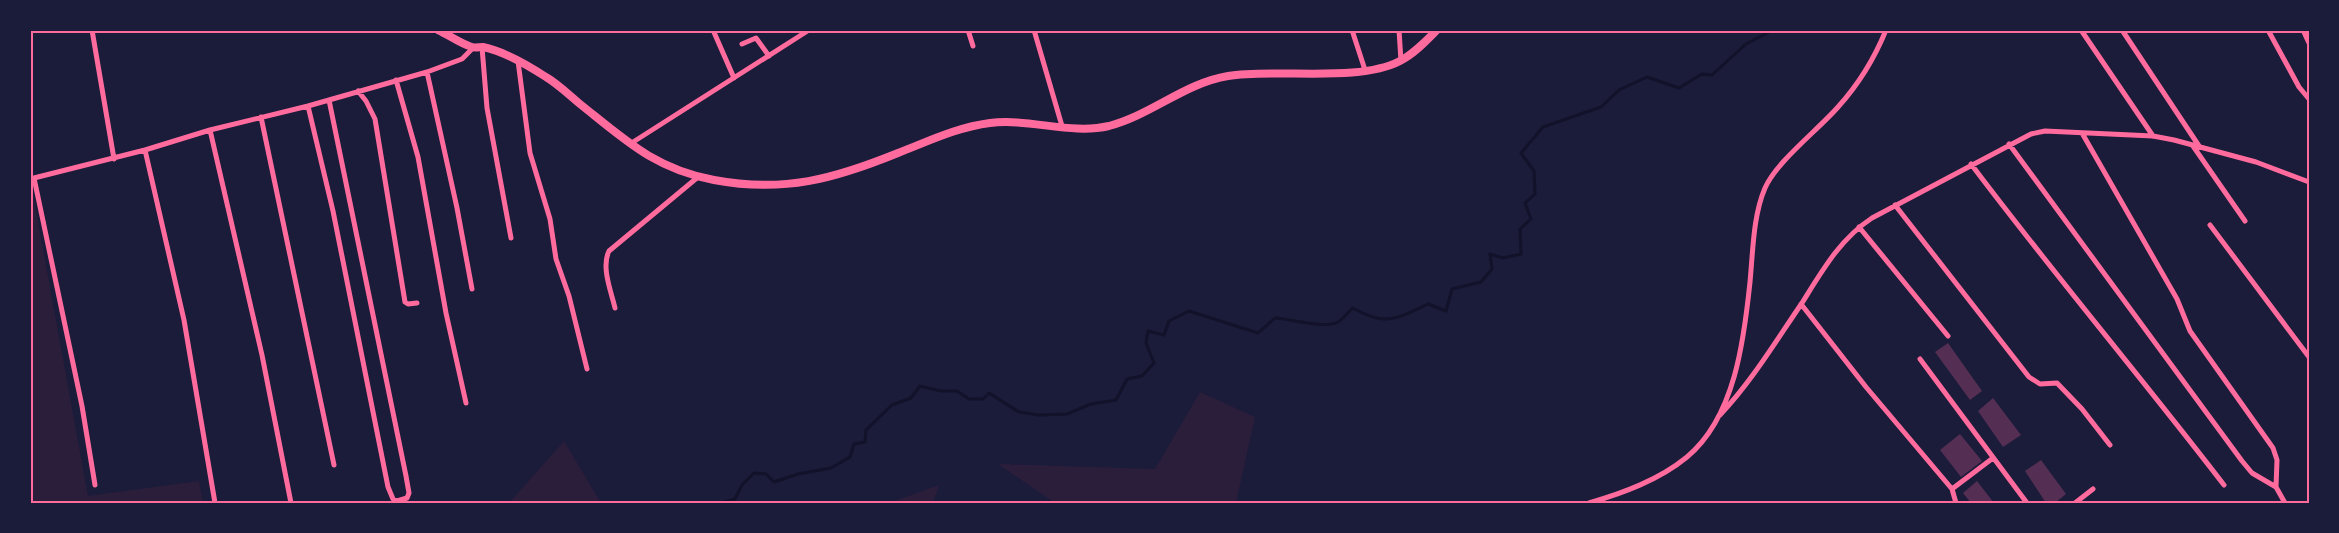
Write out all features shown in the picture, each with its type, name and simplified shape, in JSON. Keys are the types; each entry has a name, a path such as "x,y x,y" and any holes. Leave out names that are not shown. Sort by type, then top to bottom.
{"main road":[{"path":"438,30 473,48 482,47 518,61 549,78 657,163 683,174 766,185 802,184 839,174 950,131 992,122 1081,128 1107,126 1135,116 1204,82 1230,76 1365,70 1401,61 1425,43 1437,30"}],"street":[{"path":"92,30 114,159"},
{"path":"713,30 734,78"},
{"path":"630,144 809,30"},
{"path":"968,30 973,46"},
{"path":"1034,30 1062,126"},
{"path":"1352,30 1365,70"},
{"path":"1399,30 1401,61"},
{"path":"1720,415 1738,364 1745,331 1758,207 1766,186 1781,166 1840,106 1878,50 1886,30"},
{"path":"2080,30 2153,136"},
{"path":"2122,30 2199,147"},
{"path":"2268,30 2299,87 2309,99"},
{"path":"2303,30 2309,43"},
{"path":"742,44 756,38 769,56"},
{"path":"482,47 487,108 511,238"},
{"path":"96,485 82,406 32,179 114,159 210,130 308,106 427,72 462,58 473,48"},
{"path":"518,61 530,153 550,219 556,259 569,296 587,369"},
{"path":"427,72 457,207 472,290"},
{"path":"396,80 418,157 446,313 466,403"},
{"path":"358,91 375,118 405,302 417,303"},
{"path":"308,106 333,211 387,487 393,499 403,500 409,493 406,476 328,100"},
{"path":"261,117 334,465"},
{"path":"210,130 262,356 291,503"},
{"path":"1589,503 1618,495 1660,475 1687,457 1740,394 1835,251 1859,227 1895,205 2031,134 2044,131 2153,136 2256,162 2309,182"},
{"path":"2082,133 2177,299 2190,331 2272,448 2277,460 2276,487"},
{"path":"2009,144 2242,460 2252,473 2276,487 2285,503"},
{"path":"2192,145 2245,221"},
{"path":"145,150 184,320 215,503"},
{"path":"1971,164 2034,247 2224,485"},
{"path":"615,308 606,268 605,258 609,251 698,177"},
{"path":"1895,205 2029,376 2040,384 2057,383 2082,409 2110,445"},
{"path":"2210,225 2309,357"},
{"path":"1859,227 1948,336"},
{"path":"1801,304 1866,387 1952,489 1956,503"},
{"path":"1920,359 2026,503"},
{"path":"1952,489 1992,458"},
{"path":"2075,503 2093,489"}],"shaded area":[{"path":"31,183 88,496 199,481 203,503 30,503"},
{"path":"1200,392 1255,417 1236,503 1055,503 998,464 1155,469"},
{"path":"564,441 601,503 509,503"},
{"path":"939,485 933,503 889,503"}],"building":[{"path":"1948,343 1982,391 1970,400 1935,352"},
{"path":"1993,398 2021,435 2003,447 1978,411"},
{"path":"1960,434 1982,461 1961,477 1940,450"},
{"path":"2041,460 2066,494 2055,503 2046,503 2025,471"},
{"path":"1977,481 1994,503 1971,503 1963,493"}],"waterway":[{"path":"720,503 735,499 742,485 754,473 766,474 774,482 798,474 831,468 850,457 854,444 865,442 866,430 892,405 911,398 920,386 941,391 957,391 969,399 983,399 989,393 1019,412 1039,415 1067,414 1091,404 1116,400 1127,379 1142,376 1154,363 1146,343 1148,331 1164,335 1169,321 1189,311 1258,333 1275,318 1332,324 1340,321 1353,308 1374,318 1383,319 1399,317 1428,304 1446,311 1452,289 1481,282 1492,269 1490,254 1503,258 1521,254 1520,229 1531,219 1525,203 1535,194 1534,171 1521,153 1543,127 1601,107 1619,90 1647,77 1679,88 1702,74 1712,75 1746,44 1773,30"}]}
